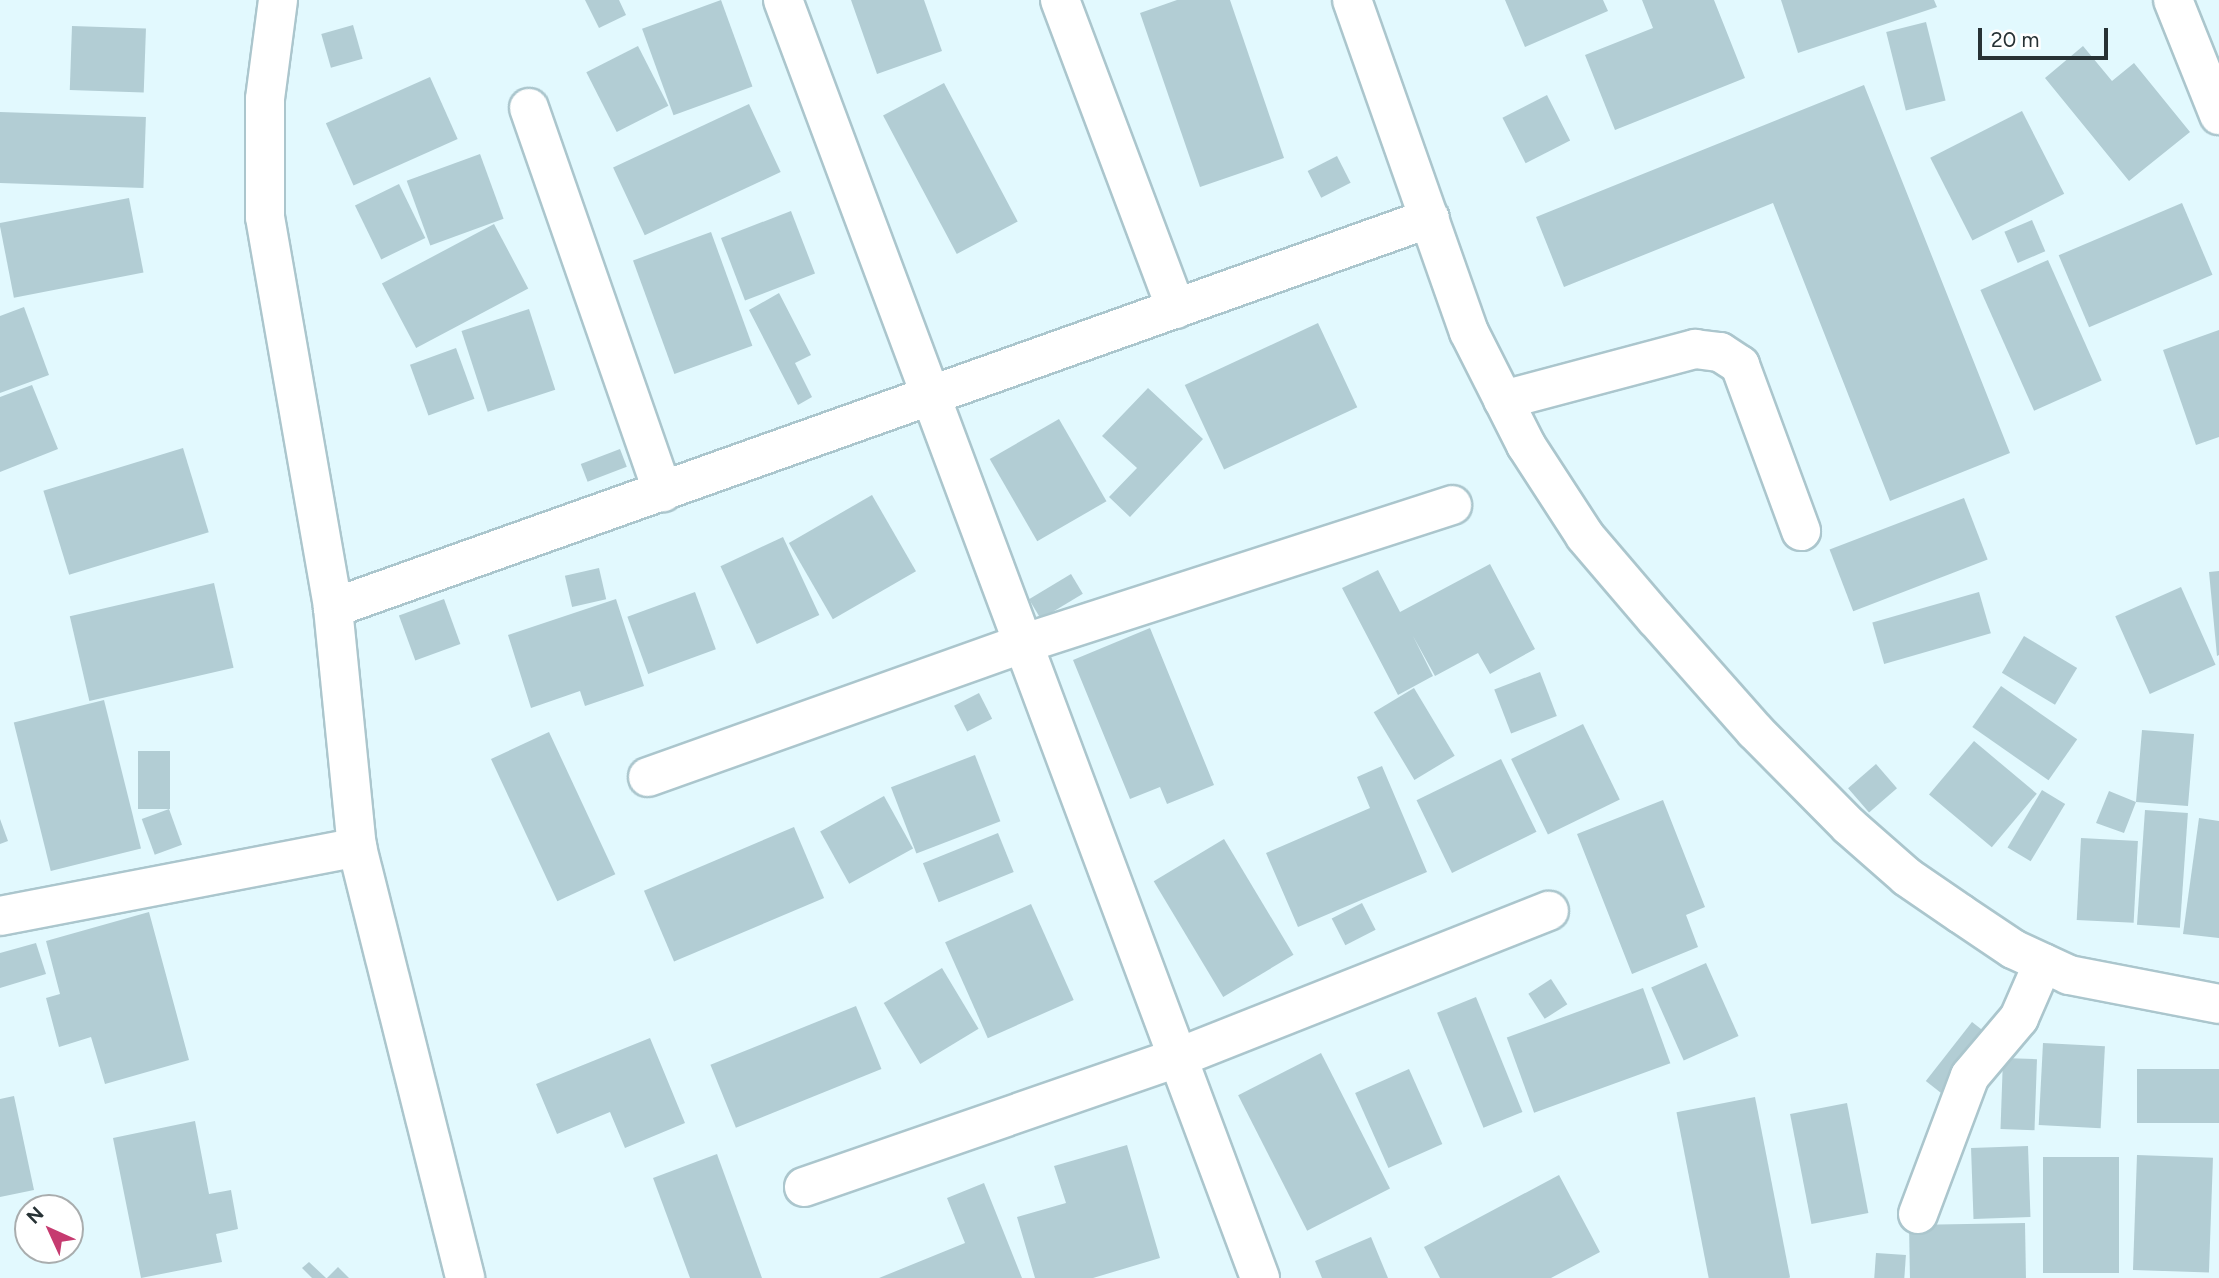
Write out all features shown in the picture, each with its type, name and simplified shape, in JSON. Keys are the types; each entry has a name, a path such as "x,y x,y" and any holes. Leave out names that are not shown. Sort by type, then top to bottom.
{"street":[{"path":"278,0 265,99 265,217 332,608 356,847 465,1278"},
{"path":"783,0 929,398 1260,1278"},
{"path":"1060,0 1176,309"},
{"path":"1352,0 1469,332 1526,445 1585,536 1755,731 1907,877 2014,949 2069,975 2219,1004"},
{"path":"2173,0 2219,115"},
{"path":"529,108 663,492"},
{"path":"332,608 1430,218"},
{"path":"1503,400 1695,349 1720,352 1740,365 1801,531"},
{"path":"648,777 1022,644 1452,505"},
{"path":"0,916 356,847"},
{"path":"804,1186 1177,1058 1549,911"},
{"path":"1918,1214 1970,1076 2019,1018 2043,963"}],"building":[{"path":"585,0 619,0 626,15 599,28"},
{"path":"721,0 752,86 674,115 642,29"},
{"path":"851,0 924,0 942,51 877,74"},
{"path":"1177,0 1230,0 1284,158 1200,187 1140,13"},
{"path":"1505,0 1603,0 1608,11 1525,47"},
{"path":"1642,0 1714,0 1745,78 1615,130 1585,55 1653,28"},
{"path":"1781,0 1934,0 1937,7 1798,53"},
{"path":"1926,22 1946,101 1906,111 1886,32"},
{"path":"353,25 363,59 331,68 321,34"},
{"path":"72,26 146,29 144,93 70,90"},
{"path":"638,46 668,106 617,132 586,72"},
{"path":"2083,46 2112,81 2134,63 2190,132 2129,181 2045,78"},
{"path":"430,77 458,139 354,185 326,123"},
{"path":"944,83 1018,222 957,254 883,115"},
{"path":"1864,85 2010,453 1890,501 1773,203 1564,287 1536,217"},
{"path":"1547,95 1570,140 1526,163 1502,118"},
{"path":"749,104 781,172 645,235 613,167"},
{"path":"2022,111 2064,194 1972,241 1930,158"},
{"path":"0,112 146,117 143,188 0,183"},
{"path":"480,154 504,219 430,246 407,181"},
{"path":"1337,156 1351,183 1321,198 1308,171"},
{"path":"399,184 425,238 381,259 355,205"},
{"path":"129,198 144,273 14,298 0,223"},
{"path":"2182,203 2212,275 2089,327 2059,255"},
{"path":"791,211 815,274 745,300 721,238"},
{"path":"2032,220 2045,251 2018,263 2004,232"},
{"path":"494,224 528,288 416,348 382,284"},
{"path":"711,232 752,346 674,374 633,260"},
{"path":"2048,260 2102,381 2034,411 1980,290"},
{"path":"779,293 811,355 795,363 812,397 798,405 749,310"},
{"path":"24,307 49,375 0,393 0,316"},
{"path":"529,309 555,390 488,412 461,331"},
{"path":"1318,323 1357,407 1224,469 1185,385"},
{"path":"2219,330 2219,437 2196,445 2163,350"},
{"path":"456,348 474,399 428,416 410,365"},
{"path":"32,385 58,449 0,472 0,397"},
{"path":"1148,388 1203,439 1130,517 1109,497 1137,468 1102,436"},
{"path":"1059,419 1106,501 1037,541 990,459"},
{"path":"183,448 209,532 69,575 43,491"},
{"path":"620,449 627,467 588,482 581,464"},
{"path":"872,495 916,571 833,619 789,543"},
{"path":"1964,498 1988,560 1853,611 1830,550"},
{"path":"783,537 819,615 757,644 720,566"},
{"path":"1490,564 1535,649 1490,674 1478,653 1435,676 1413,636 1433,676 1398,695 1342,588 1378,570 1400,612"},
{"path":"599,568 606,599 572,607 565,576"},
{"path":"2219,571 2219,655 2217,656 2209,572"},
{"path":"1071,574 1083,594 1041,619 1029,599"},
{"path":"214,583 234,668 89,701 70,616"},
{"path":"2181,587 2216,665 2150,694 2115,616"},
{"path":"695,592 716,649 648,674 627,617"},
{"path":"1979,592 1991,633 1884,664 1872,623"},
{"path":"444,599 460,644 415,661 399,615"},
{"path":"616,599 644,686 585,706 580,691 531,708 508,635"},
{"path":"1150,628 1214,785 1167,804 1160,787 1130,799 1073,660"},
{"path":"2024,636 2077,668 2055,705 2002,673"},
{"path":"1540,672 1557,716 1511,733 1494,690"},
{"path":"2001,686 2077,739 2049,780 1972,727"},
{"path":"1414,688 1455,756 1414,780 1374,712"},
{"path":"979,693 992,719 967,732 954,706"},
{"path":"104,700 141,848 51,871 14,722"},
{"path":"1583,724 1620,799 1548,835 1511,759"},
{"path":"2142,730 2194,734 2188,806 2136,802"},
{"path":"549,732 615,874 557,901 491,759"},
{"path":"1974,741 2037,794 1992,847 1929,795"},
{"path":"138,751 170,751 170,809 138,809"},
{"path":"975,755 1000,821 916,854 891,787"},
{"path":"1501,759 1537,832 1452,873 1417,800"},
{"path":"1876,764 1897,788 1869,812 1848,788"},
{"path":"1382,766 1427,872 1298,927 1266,853 1370,808 1357,777"},
{"path":"2042,790 2065,804 2031,861 2007,847"},
{"path":"2109,791 2136,802 2124,833 2096,823"},
{"path":"884,796 913,848 849,884 820,831"},
{"path":"1663,800 1705,907 1686,915 1698,947 1632,974 1577,834"},
{"path":"169,809 182,845 155,855 142,819"},
{"path":"2145,810 2188,813 2180,928 2137,925"},
{"path":"2199,818 2219,821 2219,938 2183,934"},
{"path":"0,819 8,841 0,844"},
{"path":"794,827 824,898 674,962 644,891"},
{"path":"998,833 1014,872 939,902 923,863"},
{"path":"2081,838 2138,841 2134,923 2077,920"},
{"path":"1224,839 1294,955 1223,997 1154,881"},
{"path":"1362,903 1376,930 1345,945 1332,918"},
{"path":"1031,904 1074,1000 988,1038 945,942"},
{"path":"149,912 189,1060 105,1084 91,1037 59,1047 46,998 60,994 46,941"},
{"path":"36,943 46,974 0,988 0,953"},
{"path":"1706,963 1739,1036 1684,1060 1651,987"},
{"path":"942,968 979,1029 920,1064 884,1003"},
{"path":"1551,979 1567,1004 1545,1019 1528,994"},
{"path":"1643,988 1670,1063 1534,1113 1507,1038"},
{"path":"1476,997 1522,1112 1484,1128 1437,1013"},
{"path":"856,1006 881,1069 736,1128 710,1065"},
{"path":"1972,1022 1996,1041 1950,1100 1926,1081"},
{"path":"650,1038 685,1123 625,1148 610,1112 557,1134 536,1084"},
{"path":"2043,1043 2105,1046 2101,1128 2039,1125"},
{"path":"1321,1053 1390,1188 1307,1231 1238,1095"},
{"path":"2003,1058 2037,1059 2035,1130 2001,1129"},
{"path":"1409,1069 1442,1144 1388,1168 1355,1093"},
{"path":"2137,1069 2219,1069 2219,1123 2137,1123"},
{"path":"14,1096 34,1190 0,1197 0,1099"},
{"path":"1755,1097 1790,1278 1709,1278 1676,1112"},
{"path":"1847,1103 1868,1213 1811,1224 1790,1114"},
{"path":"195,1121 209,1194 231,1190 238,1229 216,1234 222,1262 141,1278 113,1138"},
{"path":"1127,1145 1160,1258 1093,1278 1035,1278 1017,1217 1066,1203 1054,1166"},
{"path":"2028,1146 2030,1217 1974,1219 1971,1148"},
{"path":"717,1154 762,1278 690,1278 653,1178"},
{"path":"2137,1155 2213,1158 2209,1273 2133,1270"},
{"path":"2043,1157 2119,1157 2119,1273 2043,1273"},
{"path":"1559,1175 1600,1252 1551,1278 1440,1278 1424,1247"},
{"path":"984,1183 1022,1278 879,1278 965,1243 947,1198"},
{"path":"2025,1223 2026,1278 1910,1278 1909,1225"},
{"path":"1371,1237 1388,1278 1322,1278 1315,1261"},
{"path":"1876,1253 1906,1255 1904,1278 1874,1278"},
{"path":"309,1262 326,1278 312,1278 302,1268"},
{"path":"338,1267 349,1278 327,1278"}]}
